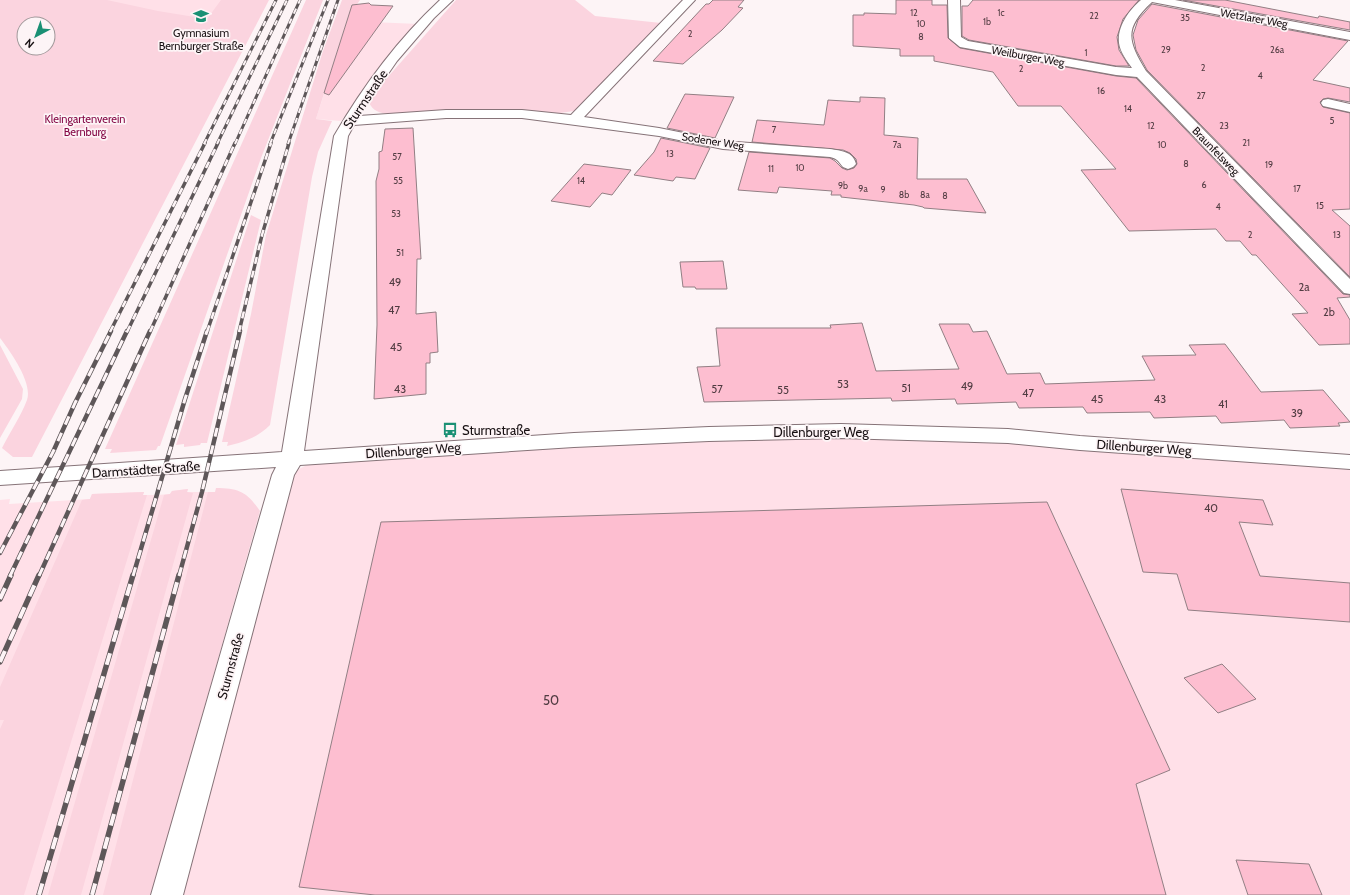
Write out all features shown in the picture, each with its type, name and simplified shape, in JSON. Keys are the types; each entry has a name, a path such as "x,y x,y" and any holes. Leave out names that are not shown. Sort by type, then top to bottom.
{"street":[{"name":"Sturmstraße","path":"167,895 283,475 292,459 341,136 358,106 393,58 430,16 448,0"},
{"path":"574,120 689,0"},
{"name":"Weilburger Weg","path":"954,0 955,38 964,44 1108,70 1141,74"},
{"name":"Braunfelsweg","path":"1148,0 1134,13 1127,28 1125,44 1141,74 1350,289"},
{"name":"Wetzlarer Weg","path":"1157,0 1350,36"},
{"path":"1328,103 1350,108"},
{"name":"Sodener Weg","path":"350,121 446,114 522,114 659,132 723,145 830,153 847,159 848,164"},
{"name":"Dillenburger Weg","path":"292,459 574,440 709,434 841,431 1008,436 1080,443 1350,462"},
{"name":"Darmstädter Straße","path":"0,478 292,459"}],"shaded area":[{"name":"Gymnasium Bernburger Straße","path":"82,0 253,0 235,32"},
{"path":"347,21 419,24 341,121 316,119"},
{"path":"844,435 1079,446 1350,465 1350,895 170,895 287,475 319,459 577,442"},
{"path":"188,489 187,492 215,492 136,895 0,895 0,500 10,499 9,504 90,499 92,494 144,492 143,495 170,494 172,491"}],"green space":[{"name":"Kleingartenverein Bernburg","path":"0,0 107,0 158,11 207,19 221,0 269,0 32,457 13,457 2,448 25,406 28,393 24,376 0,338"},
{"path":"306,0 323,0 261,158 160,446 158,446 156,450 110,453 112,449 105,449"},
{"path":"342,0 360,0 348,17 316,119 332,121 318,152 312,177 270,425 250,439 227,446 228,442 222,442 251,314 266,235 323,51"},
{"path":"456,0 575,0 595,16 661,23 574,111 553,114 484,109 389,114 372,108 369,102 371,96"},
{"path":"251,215 261,220 207,443 184,447 184,444 176,445"},
{"path":"0,345 23,389 22,399 0,438"},
{"path":"216,488 231,489 242,492 251,499 260,511 151,895 103,895 208,492 215,492"},
{"path":"188,489 187,492 193,493 81,895 48,895 164,495 170,494 172,491"},
{"path":"144,492 143,495 147,495 24,895 0,895 0,729 4,720 0,720 0,687 82,500 90,499 92,494"}],"building":[{"path":"713,0 744,0 738,7 743,8 722,30 683,64 653,61 706,4 709,4"},
{"path":"896,0 932,0 932,5 947,5 948,38 960,48 1116,76 1136,78 1343,294 1350,295 1350,297 1337,298 1350,320 1350,344 1319,345 1292,314 1308,313 1256,255 1252,255 1240,241 1226,241 1216,229 1129,231 1081,170 1116,169 1061,106 1018,106 993,72 934,61 934,56 900,56 900,49 853,46 853,15 864,15 864,13 896,14"},
{"path":"973,0 1139,0 1123,19 1117,37 1119,50 1129,66 1116,66 969,40 962,36 962,6 968,6"},
{"path":"1183,0 1225,0 1318,18 1319,16 1350,22 1350,30"},
{"path":"369,3 371,5 393,6 329,95 324,93 352,5"},
{"path":"1152,4 1348,41 1313,80 1350,88 1350,102 1328,98 1323,99 1320,102 1323,107 1350,113 1350,209 1332,210 1350,226 1350,277 1147,70 1136,50 1133,35 1138,20"},
{"path":"685,94 734,97 715,138 667,128"},
{"path":"860,97 885,98 884,135 918,138 917,179 967,179 986,213 924,208 914,205 841,197 841,195 831,195 832,191 779,187 777,193 738,190 749,152 830,158 842,168 847,170 854,168 857,164 856,159 850,153 843,150 752,142 757,120 824,125 828,100 860,102"},
{"path":"413,128 421,259 417,259 416,314 436,312 438,352 430,353 430,363 426,363 426,394 374,399 377,325 376,181 379,169 379,152 382,151 385,129"},
{"path":"661,138 710,148 695,179 676,177 673,181 634,175 654,152"},
{"path":"584,164 631,170 612,195 602,193 590,207 551,201"},
{"path":"723,261 727,289 696,289 695,287 683,287 680,262"},
{"path":"862,323 876,371 959,369 939,324 969,324 973,332 987,331 1007,374 1040,373 1045,384 1155,380 1142,356 1196,355 1189,345 1225,344 1261,392 1323,390 1350,422 1338,423 1340,426 1290,428 1284,420 1221,423 1216,416 1154,418 1150,412 1087,413 1083,407 1019,408 1016,402 957,404 955,399 892,401 891,398 704,402 697,367 720,366 716,328 831,328 830,325"},
{"path":"1121,489 1263,500 1273,525 1239,522 1260,576 1350,583 1350,622 1188,610 1177,574 1143,572"},
{"path":"1047,502 1170,770 1136,784 1166,895 375,895 299,887 381,522"},
{"path":"1222,664 1256,699 1218,713 1184,678"},
{"path":"1236,860 1309,864 1322,895 1248,895"}],"railway":[{"path":"204,144 276,0"},
{"path":"217,144 287,0"},
{"path":"235,144 300,0"},
{"path":"270,144 328,0"},
{"path":"288,144 338,0"},
{"path":"110,332 205,143"},
{"path":"127,332 218,143"},
{"path":"150,332 235,143"},
{"path":"207,332 271,143"},
{"path":"239,332 262,235 289,143"},
{"path":"0,553 53,452 75,403 111,331"},
{"path":"10,576 127,331"},
{"path":"39,576 150,331"},
{"path":"133,576 185,399 207,331"},
{"path":"179,576 202,492 240,331"},
{"path":"0,599 11,575"},
{"path":"0,662 39,575"},
{"path":"39,895 133,575"},
{"path":"92,895 179,575"}],"place":[{"name":"Gymnasium Bernburger Straße","path":"201,16"},
{"name":"Sturmstraße","path":"450,430"}]}
